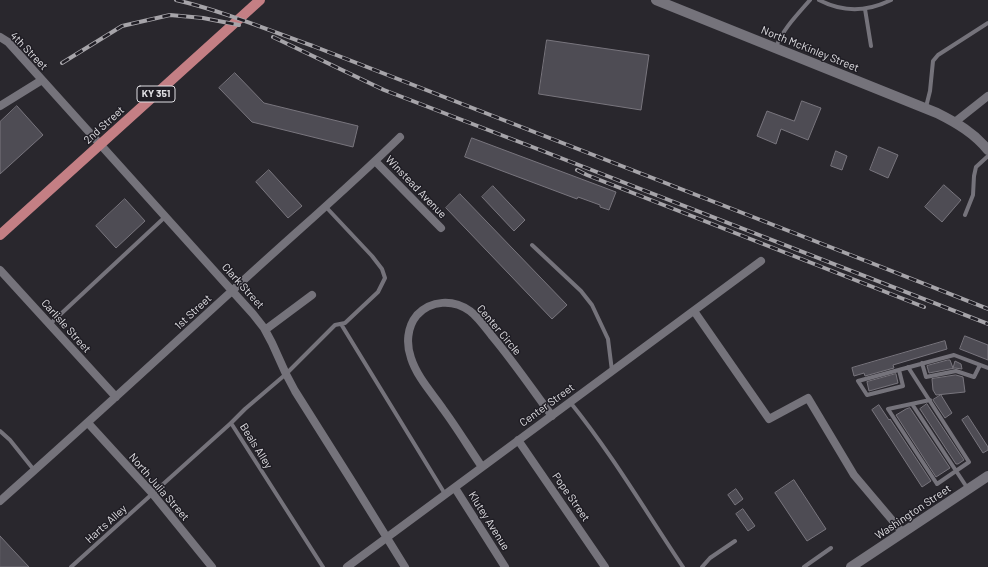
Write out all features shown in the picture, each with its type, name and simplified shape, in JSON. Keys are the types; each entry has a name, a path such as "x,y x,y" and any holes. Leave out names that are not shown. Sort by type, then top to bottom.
{"main road":[{"name":"2nd Street","path":"0,235 260,0"}],"street":[{"name":"North McKinley Street","path":"656,0 926,108 955,122 974,135 988,150"},
{"name":"4th Street","path":"0,37 8,42 42,80"},
{"path":"0,106 42,80"},
{"name":"Clark Street","path":"42,80 232,290 265,330 295,391 354,483 405,567"},
{"path":"955,122 988,96"},
{"name":"1st Street","path":"0,501 400,137"},
{"name":"Winstead Avenue","path":"375,161 441,228"},
{"name":"Center Street","path":"347,567 760,261"},
{"name":"Carlisle Street","path":"0,270 116,397"},
{"path":"265,330 312,295"},
{"name":"Center Circle","path":"482,467 458,430 424,383 411,359 408,347 408,335 413,321 424,310 431,305 448,303 456,304 471,311 501,347 552,416"},
{"path":"694,311 769,419 808,398 854,475 903,533"},
{"name":"North Julia Street","path":"88,422 152,493 212,567"},
{"name":"Pope Street","path":"518,440 605,567"},
{"name":"Washington Street","path":"851,567 988,476"},
{"name":"Klutey Avenue","path":"455,488 505,567"}],"lane":[{"path":"776,48 784,31 810,0"},
{"path":"819,0 833,6 859,10 880,5 891,0"},
{"path":"865,9 871,46"},
{"path":"926,108 930,91 933,61 938,55 988,23"},
{"path":"965,215 973,195 976,167 988,156"},
{"path":"231,423 286,374 335,325 345,323 378,292 385,278 382,269 372,256 325,206"},
{"path":"50,324 166,217"},
{"path":"532,246 581,291 592,305 608,339 612,371"},
{"path":"341,324 446,494"},
{"path":"899,370 903,386 867,395 858,381 954,355 988,368"},
{"path":"922,363 926,376 956,371 974,377 980,365"},
{"path":"908,367 930,400 969,462 937,484 888,409 930,400"},
{"path":"570,402 588,424 683,567"},
{"path":"912,404 968,490"},
{"name":"Beals Alley","path":"152,493 231,423 323,567"},
{"path":"0,431 10,440 34,471"},
{"name":"Harts Alley","path":"71,567 152,493"},
{"path":"702,567 710,558 735,541"},
{"path":"804,567 831,548"}],"building":[{"path":"547,40 649,55 641,110 539,94"},
{"path":"235,73 264,103 358,126 353,147 252,122 219,88"},
{"path":"802,101 821,108 808,140 781,129 776,144 757,136 767,111 794,121"},
{"path":"17,106 43,135 0,174 0,122"},
{"path":"472,138 616,192 609,210 600,207 600,205 578,197 577,199 465,157"},
{"path":"879,147 898,155 888,178 870,170"},
{"path":"836,151 847,156 842,170 831,166"},
{"path":"269,170 302,206 288,218 256,182"},
{"path":"944,185 961,200 942,222 925,207"},
{"path":"493,186 525,220 514,231 482,197"},
{"path":"460,194 567,305 552,319 446,208"},
{"path":"125,199 145,221 116,248 96,226"},
{"path":"965,336 988,345 988,360 960,349"},
{"path":"945,341 947,349 893,365 894,368 865,376 864,373 854,376 852,368"},
{"path":"950,360 953,368 955,361 961,364 962,369 955,368 929,373 927,366"},
{"path":"896,374 898,383 869,391 867,382"},
{"path":"956,375 963,377 965,392 936,395 933,390 932,379"},
{"path":"941,395 952,413 945,418 933,400"},
{"path":"927,404 964,460 958,464 956,464 920,409"},
{"path":"879,405 931,481 922,487 872,410"},
{"path":"910,408 950,468 936,477 896,415"},
{"path":"968,416 988,447 988,450 983,453 962,420"},
{"path":"794,480 826,529 807,541 775,493"},
{"path":"736,489 743,499 735,505 728,495"},
{"path":"743,509 755,526 748,531 736,514"},
{"path":"0,536 13,550 29,567 0,567"}],"railway":[{"path":"176,0 228,15 313,46 988,309"},
{"path":"62,63 122,26 170,15 203,18 239,25"},
{"path":"273,37 384,90 988,324"},
{"path":"577,170 924,307"}]}
